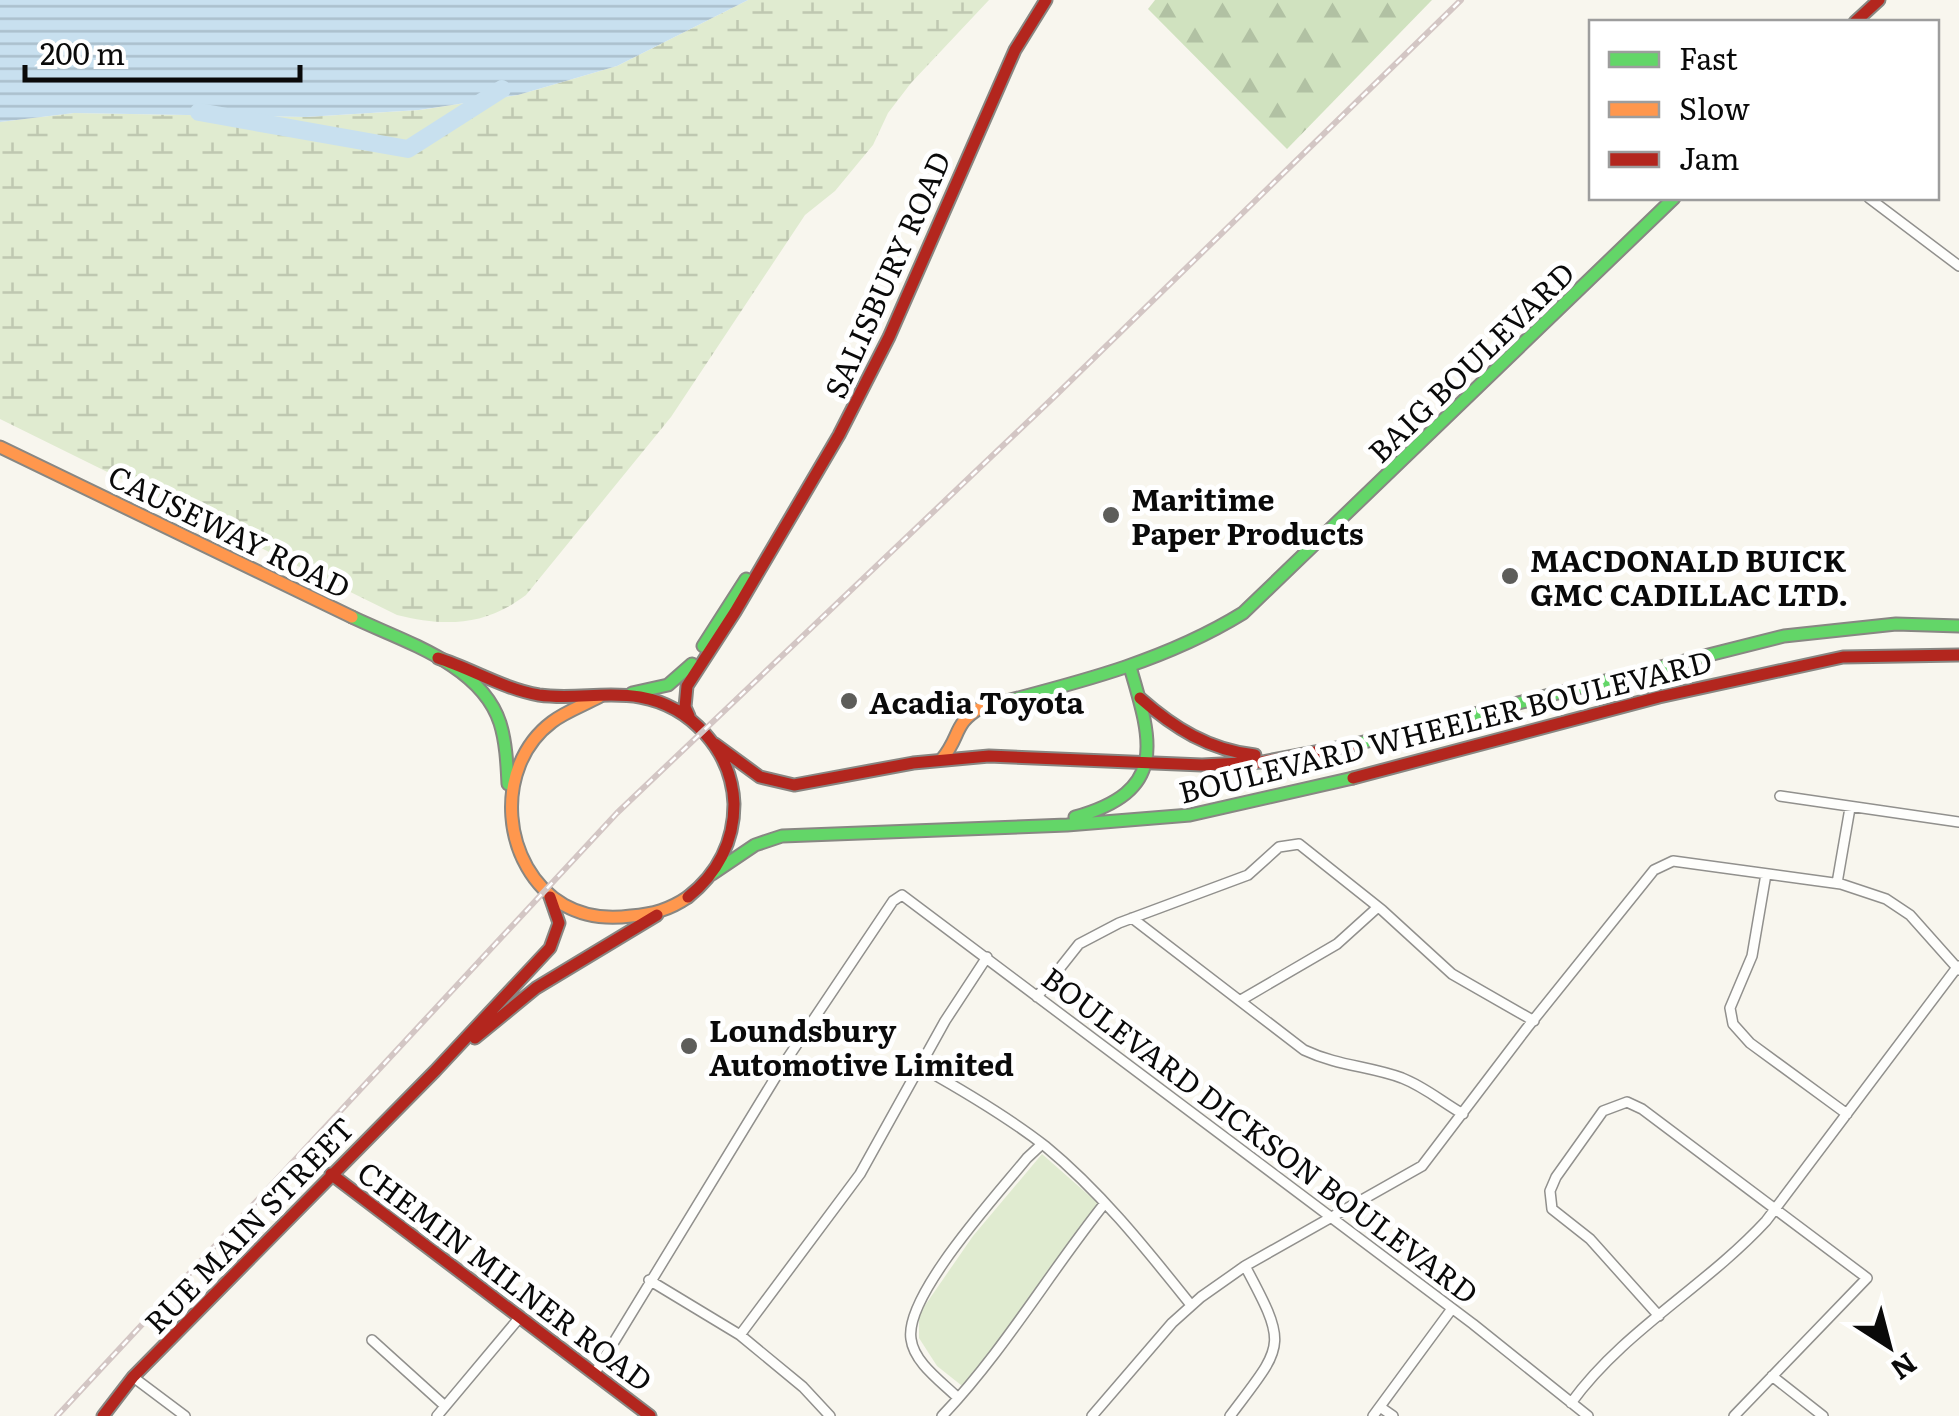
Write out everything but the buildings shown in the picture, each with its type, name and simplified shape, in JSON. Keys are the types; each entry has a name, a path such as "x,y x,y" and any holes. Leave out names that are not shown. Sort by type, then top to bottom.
{"main road":[{"name":"SALISBURY ROAD","path":"689,716 687,686 839,435 876,364 1015,50 1046,0"},
{"path":"1857,20 1878,0"},
{"name":"BAIG BOULEVARD","path":"942,759 952,747 963,718 980,708 1130,667 1206,637 1260,600 1672,200"},
{"name":"CAUSEWAY ROAD","path":"0,447 438,658 530,693 599,697"},
{"name":"SALISBURY ROAD","path":"618,694 650,691 681,675 692,664 739,587 762,563"},
{"path":"1784,636 1830,625 1906,616 1959,616"},
{"name":"BOULEVARD WHEELER BOULEVARD","path":"716,744 760,778 785,784 942,759 1029,756 1246,764 1378,740 1784,636 1896,624 1959,626"},
{"name":"BOULEVARD WHEELER BOULEVARD","path":"712,874 748,849 782,836 1140,820 1237,807 1659,697 1843,657 1959,655"},
{"name":"CAUSEWAY ROAD","path":"438,658 465,675 495,706 505,733 509,798"},
{"path":"1806,665 1959,665"},
{"path":"1026,826 1085,816 1113,806 1135,787 1148,762 1148,742 1130,667"},
{"path":"618,694 643,696 667,704 689,716 716,744 731,780 734,820 722,857 691,896 665,911 644,917 600,918 569,906 542,888 519,854 509,798 524,752 538,732 576,704 618,694"},
{"path":"1140,698 1173,725 1222,750 1244,755 1304,755"},
{"name":"RUE MAIN STREET","path":"104,1416 133,1377 434,1072 558,936 559,915 542,888"},
{"name":"RUE MAIN STREET","path":"434,1072 536,988 665,911"},
{"name":"CHEMIN MILNER ROAD","path":"331,1174 650,1416"}],"street":[{"path":"1872,200 1959,266"},
{"path":"1780,796 1959,822"},
{"path":"1838,883 1850,808"},
{"path":"1036,997 1079,944 1132,918 1248,875 1278,847 1299,844 1452,974 1534,1021"},
{"path":"1092,1416 1190,1306 1246,1266 1422,1166 1654,870 1673,861 1838,883 1886,900 1910,916 1958,968 1734,1256 1596,1369 1571,1404"},
{"path":"1766,874 1752,956 1730,1008 1734,1024 1750,1043 1847,1114"},
{"name":"BOULEVARD DICKSON BOULEVARD","path":"649,1280 783,1066 893,901 902,895 1588,1416"},
{"path":"1241,1000 1337,944 1378,908"},
{"path":"1132,918 1304,1050 1331,1063 1400,1077 1426,1088 1463,1114"},
{"path":"740,1335 860,1174 945,1021 987,956"},
{"path":"921,1067 1042,1144 1105,1203 1147,1249 1190,1306"},
{"path":"1658,1316 1590,1239 1552,1208 1550,1192 1556,1177 1603,1112 1627,1102 1642,1109 1867,1278 1734,1416"},
{"path":"958,1398 916,1356 910,1338 912,1313 932,1279 1026,1158 1042,1144"},
{"path":"942,1416 989,1364 1051,1272 1105,1203"},
{"path":"1230,1416 1273,1359 1277,1332 1246,1266"},
{"path":"595,1372 649,1280 740,1335 803,1387 830,1416"},
{"path":"1372,1416 1452,1310"},
{"path":"437,1416 520,1317"},
{"path":"372,1340 445,1406"},
{"path":"1772,1376 1824,1416"},
{"path":"133,1377 185,1416"},
{"path":"1380,1407 1394,1416"}],"green space":[{"path":"748,0 989,0 911,83 888,113 873,145 835,191 805,215 671,417 526,595 511,605 464,621 397,615 0,419 0,122 74,113 306,117 420,110 518,95 617,66"},
{"path":"1155,0 1432,0 1287,149 1148,9"},
{"path":"1042,1154 1101,1206 966,1389 937,1366 919,1338 919,1314 973,1236"}],"water":[{"path":"0,0 748,0 617,66 518,95 419,110 306,117 74,113 0,122"}],"waterway":[{"path":"199,112 408,149 502,89"}],"railway":[{"path":"57,1416 617,813 1055,396 1461,0"}],"traffic: fast":[{"path":"980,708 1148,659 1243,613 1672,200"},
{"path":"703,646 746,579"},
{"path":"352,617 438,657 476,685 500,723 508,784"},
{"path":"1352,745 1784,636 1896,624 1959,626"},
{"path":"632,693 668,685 692,664"},
{"path":"1075,817 1126,793 1139,778 1146,761 1144,719 1130,667"},
{"path":"712,874 755,845 782,836 1067,825 1190,815 1353,778"}],"traffic: slow":[{"path":"0,447 352,617"},
{"path":"599,697 552,722 533,741 520,764 512,816 527,867 543,888 564,905 597,916 654,913 688,897"},
{"path":"942,759 961,725 980,708"}],"traffic: jam":[{"path":"689,716 685,707 687,686 839,435 889,337 1015,50 1046,0"},
{"path":"1857,20 1879,0"},
{"path":"1353,778 1659,697 1843,657 1959,655"},
{"path":"438,658 526,692 640,697 659,702 692,721 717,749 726,766 734,804 731,831 722,856 688,897"},
{"path":"1140,698 1193,736 1255,755"},
{"path":"715,744 760,777 794,785 913,763 989,756 1202,765 1262,762 1352,745"},
{"path":"103,1416 133,1377 435,1071 550,948 559,923 550,897"},
{"path":"475,1038 536,988 657,915"},
{"path":"331,1174 650,1416"}],"place":[{"name":"Maritime Paper Products","path":"1111,515"},
{"name":"MACDONALD BUICK GMC CADILLAC LTD.","path":"1510,576"},
{"name":"Acadia Toyota","path":"849,701"},
{"name":"Loundsbury Automotive Limited","path":"689,1046"}]}
